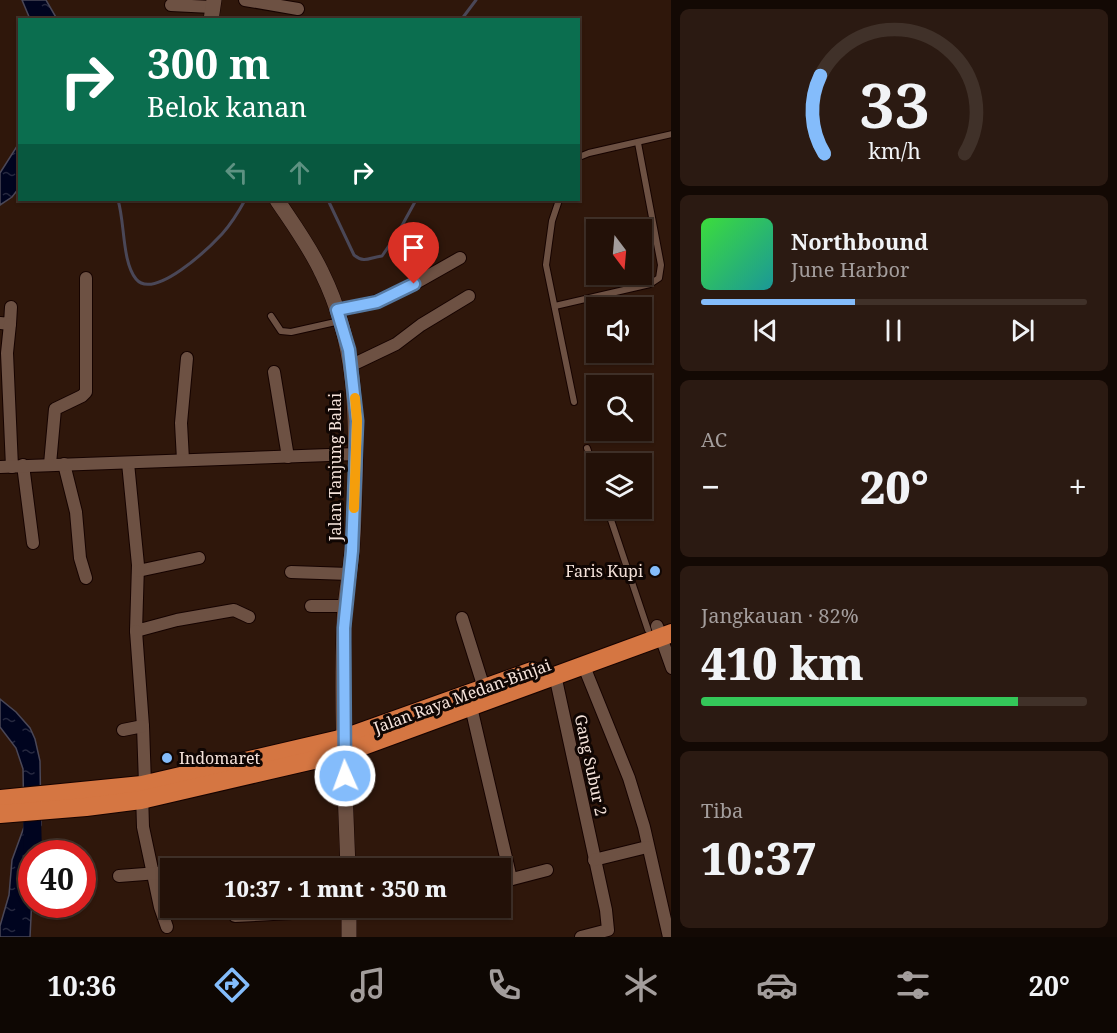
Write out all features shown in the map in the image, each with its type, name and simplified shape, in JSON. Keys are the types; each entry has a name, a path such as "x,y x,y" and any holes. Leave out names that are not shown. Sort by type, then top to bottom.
{"highway":[{"name":"Jalan Raya Medan-Binjai","path":"0,822 61,806 344,745 471,707 583,664 662,630"},
{"name":"Jalan Raya Medan-Binjai","path":"344,745 484,688 662,630"},
{"name":"Jalan Raya Medan-Binjai","path":"0,799 86,807 143,789"},
{"name":"Jalan Raya Medan-Binjai","path":"0,814 61,806"}],"street":[{"path":"245,0 298,9"},
{"path":"171,5 213,9"},
{"name":"Jalan Tanjung Balai","path":"278,201 323,275 339,316 352,364 357,421 352,551 345,606 344,745 348,858"},
{"path":"339,316 377,302 460,258"},
{"path":"50,464 55,409 86,392 86,279"},
{"path":"352,364 396,344 470,296"},
{"path":"11,307 5,323 8,400 12,422 12,466 33,543"},
{"path":"183,460 181,423 187,358"},
{"path":"274,372 288,456"},
{"path":"12,466 356,454"},
{"path":"128,463 138,571 136,631 143,726 143,827 166,927"},
{"path":"64,464 76,512 80,558 86,578"},
{"path":"138,571 199,558"},
{"path":"291,572 349,574"},
{"path":"311,606 345,606"},
{"path":"136,631 177,620 234,610 249,617"},
{"path":"462,618 484,688"},
{"path":"662,630 671,667"},
{"path":"583,664 629,778 644,827 669,937"},
{"name":"Gang Subur 2","path":"555,675 610,933"},
{"path":"471,707 501,858"},
{"path":"123,730 143,726"},
{"path":"594,860 647,847"},
{"path":"511,880 547,870"},
{"path":"119,876 160,873"},
{"path":"349,918 349,937"},
{"path":"581,937 610,933"}],"lane":[{"path":"580,157 671,134"},
{"path":"555,306 650,284 659,278 661,265 638,143"},
{"path":"559,201 552,221 546,265 574,402"},
{"path":"271,316 281,331 291,332 339,316"},
{"path":"587,448 589,453"},
{"path":"612,519 662,630"}],"water":[{"path":"22,0 46,0 56,18 30,18"},
{"path":"18,145 18,189 12,197 0,205 0,173"},
{"path":"0,699 30,728 35,739 40,761 41,825 33,840 19,840 24,827 23,769 16,748 0,727"},
{"path":"18,844 18,918 31,918 30,937 0,937 0,926 9,895 12,860"}],"waterway":[{"path":"462,18 476,0"},
{"path":"118,201 128,263 136,279 144,284 168,278 194,260 225,230 244,201"},
{"path":"328,201 354,255 365,260 382,256 415,201"},
{"path":"32,816 33,840"}],"slow traffic":[{"path":"354,508 357,421 355,398"}],"place":[{"name":"Faris Kupi","path":"655,571"},
{"name":"Indomaret","path":"167,758"}],"route":[{"path":"345,776 344,628 352,551 357,421 352,364 337,310 377,302 414,284"}]}
